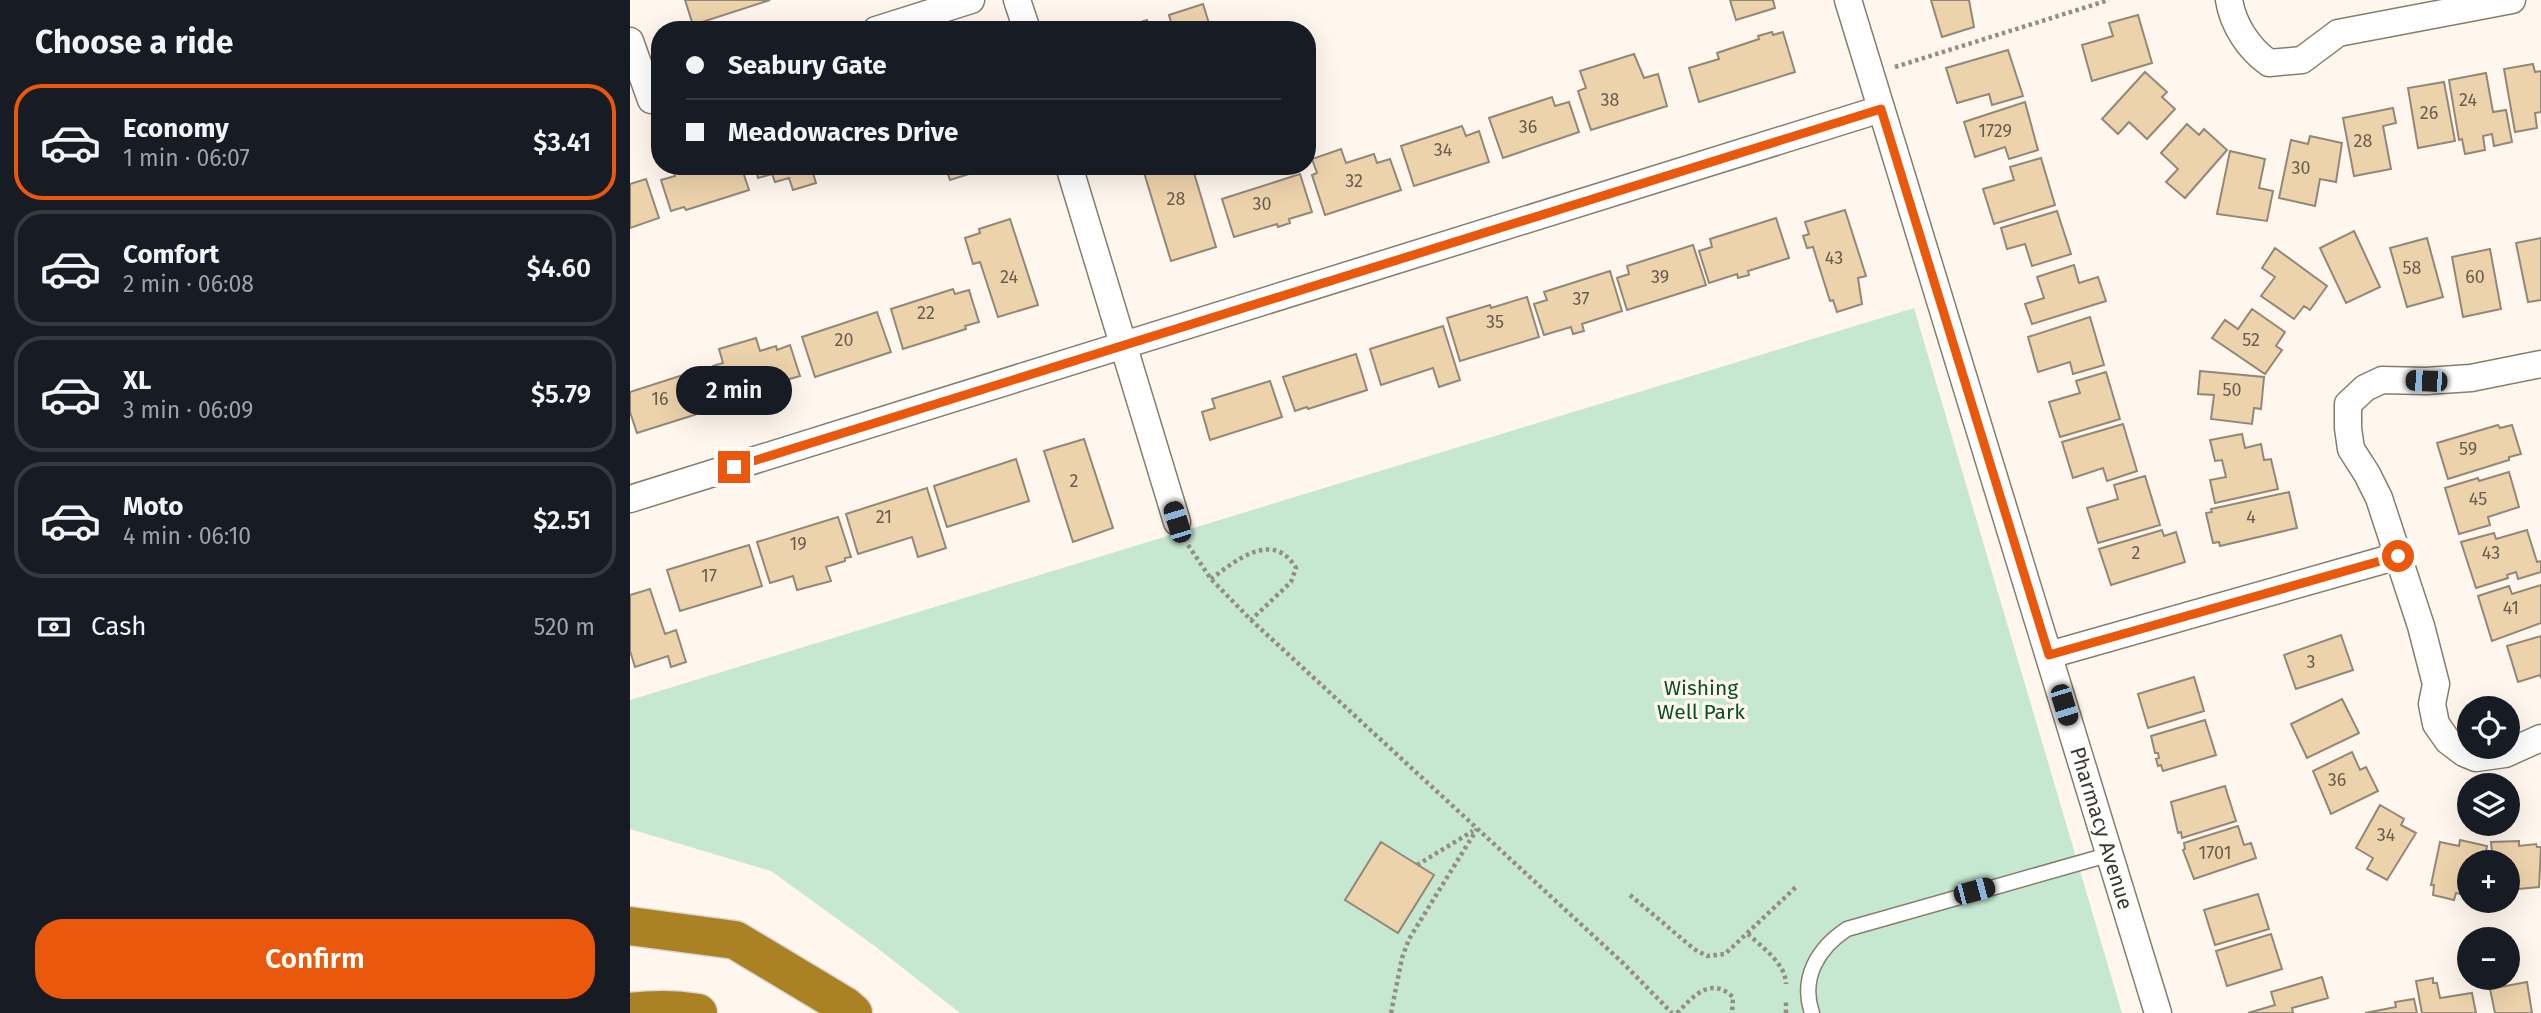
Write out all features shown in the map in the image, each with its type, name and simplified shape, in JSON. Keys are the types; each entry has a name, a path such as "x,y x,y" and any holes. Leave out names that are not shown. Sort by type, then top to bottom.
{"highway":[{"path":"630,926 735,940 853,1013"},
{"path":"630,1012 660,1009 698,1013"}],"street":[{"path":"904,21 971,0"},
{"path":"1017,0 1024,21"},
{"name":"Pharmacy Avenue","path":"1848,0 2158,1013"},
{"path":"2229,0 2238,26 2257,55 2269,63 2282,63 2302,60 2338,33 2511,0"},
{"path":"630,41 647,101"},
{"path":"630,499 1881,109"},
{"path":"1072,175 1177,522"},
{"path":"2541,364 2471,378 2382,380 2365,388 2348,404 2351,449 2379,498 2437,684 2432,704 2436,724 2448,741 2476,758 2504,754 2541,738"},
{"path":"2049,655 2398,556"}],"lane":[{"path":"1812,1013 1809,979 1813,964 1830,940 1847,929 2111,854"}],"path":[{"path":"1871,74 2109,0"},
{"path":"1177,522 1193,555 1211,579 1251,620 1674,1013 1709,987 1724,988 1733,997 1734,1012"},
{"path":"1211,579 1241,556 1255,550 1274,551 1290,559 1296,568 1291,582 1251,620"},
{"path":"1417,865 1477,829"},
{"path":"1391,1013 1402,958 1409,939 1477,829"},
{"path":"1630,895 1694,949 1707,956 1725,954 1796,887"},
{"path":"1748,934 1779,964 1786,976 1786,1013"}],"green space":[{"name":"Wishing Well Park","path":"1914,308 2122,1013 960,1013 876,947 771,871 630,829 630,700"}],"building":[{"path":"685,0 770,0 705,21 692,21"},
{"path":"1730,0 1773,0 1775,8 1736,20"},
{"path":"1931,0 1969,0 1974,27 1942,37"},
{"path":"1203,4 1208,21 1171,21 1169,15"},
{"path":"2138,15 2152,63 2092,81 2082,45 2113,36 2109,23"},
{"path":"1772,32 1773,35 1783,32 1795,72 1699,102 1689,68 1719,59 1717,53"},
{"path":"2008,50 2023,96 1992,105 1989,94 1957,103 1946,68"},
{"path":"1634,54 1644,78 1658,74 1667,106 1591,130 1578,91 1586,88 1580,71"},
{"path":"2533,64 2535,72 2541,71 2541,112 2535,113 2537,128 2515,132 2504,69"},
{"path":"2145,72 2167,92 2162,97 2175,109 2147,139 2129,122 2118,134 2102,119"},
{"path":"2486,73 2493,112 2506,110 2512,142 2494,146 2492,134 2483,136 2485,150 2465,154 2462,139 2459,140 2449,80"},
{"path":"2444,82 2455,141 2418,148 2408,88"},
{"path":"1552,97 1555,106 1569,102 1579,132 1503,158 1489,118"},
{"path":"2025,102 2038,150 2009,159 2005,147 1975,157 1964,122"},
{"path":"2393,108 2396,123 2383,126 2391,169 2354,176 2343,118"},
{"path":"2187,124 2199,135 2204,129 2227,150 2185,198 2166,182 2178,169 2161,153"},
{"path":"1462,126 1466,136 1479,131 1489,162 1414,186 1401,146"},
{"path":"2310,136 2342,143 2336,182 2320,179 2315,206 2279,198 2291,140 2308,144"},
{"path":"1341,149 1346,163 1374,154 1377,163 1390,159 1401,190 1325,215 1312,175 1317,173 1316,158"},
{"path":"2230,151 2265,159 2259,188 2273,191 2267,221 2217,214"},
{"path":"2041,158 2055,205 1994,224 1983,189 2014,180 2010,167"},
{"path":"744,175 749,190 686,210 684,207 671,211 661,180 675,176"},
{"path":"772,175 814,175 816,183 793,190 789,178 775,182"},
{"path":"948,175 966,175 950,180"},
{"path":"1145,175 1195,175 1216,247 1171,261"},
{"path":"1300,175 1312,212 1289,219 1290,223 1278,227 1277,224 1234,237 1222,199"},
{"path":"646,179 659,218 630,228 630,184"},
{"path":"1845,210 1866,276 1858,278 1862,304 1837,312 1833,300 1830,301 1813,247 1807,248 1803,236 1809,234 1805,222"},
{"path":"2057,211 2071,254 2032,266 2025,244 2007,249 2001,228"},
{"path":"1776,218 1789,258 1748,271 1749,275 1738,278 1737,274 1709,283 1699,251 1712,247 1710,239"},
{"path":"1010,219 1038,305 998,317 980,262 973,264 965,238 980,233 979,229"},
{"path":"2354,231 2380,287 2346,303 2320,248"},
{"path":"2427,238 2443,297 2407,307 2390,248"},
{"path":"2541,238 2541,300 2528,302 2516,243"},
{"path":"1693,245 1706,285 1627,310 1617,278 1629,274 1627,266"},
{"path":"2275,248 2327,286 2310,310 2304,306 2294,319 2261,296 2275,277 2262,268"},
{"path":"2490,249 2501,309 2463,317 2452,257"},
{"path":"2074,265 2079,283 2098,277 2106,301 2032,324 2025,304 2044,298 2037,277"},
{"path":"1610,271 1622,311 1582,324 1584,331 1573,334 1571,327 1544,335 1534,304 1547,300 1544,292"},
{"path":"953,289 955,294 969,290 979,322 965,326 966,329 903,349 891,309"},
{"path":"1527,297 1539,337 1460,361 1447,318"},
{"path":"2252,309 2285,332 2276,346 2282,350 2265,374 2212,338 2225,320 2238,329"},
{"path":"877,312 891,352 815,377 802,337"},
{"path":"2090,317 2104,365 2073,374 2070,362 2038,372 2028,337"},
{"path":"1443,326 1460,380 1439,387 1433,368 1381,385 1370,349"},
{"path":"756,338 760,351 776,346 777,350 790,345 800,376 786,380 787,385 725,405 713,366 723,363 719,349"},
{"path":"1356,354 1367,390 1295,411 1283,377"},
{"path":"2200,371 2264,377 2261,409 2254,408 2252,424 2211,419 2214,395 2198,394"},
{"path":"2106,372 2120,419 2060,437 2049,402 2080,393 2076,381"},
{"path":"686,374 689,382 703,377 713,409 637,433 630,412 630,392"},
{"path":"1270,381 1282,417 1210,440 1202,412 1215,408 1212,399"},
{"path":"2123,424 2137,471 2107,481 2103,468 2073,478 2062,442"},
{"path":"2498,425 2500,428 2512,425 2521,454 2448,479 2437,443"},
{"path":"2242,434 2245,448 2261,444 2264,460 2271,459 2278,489 2215,503 2210,480 2226,477 2222,460 2215,461 2210,440"},
{"path":"1084,439 1113,528 1073,542 1044,451"},
{"path":"1016,459 1029,501 947,527 934,486"},
{"path":"2509,472 2519,507 2488,517 2490,525 2459,534 2445,488"},
{"path":"2145,476 2160,525 2098,543 2087,508 2118,499 2114,485"},
{"path":"927,488 946,548 918,557 912,537 858,554 846,514"},
{"path":"2289,492 2297,528 2220,546 2219,542 2213,543 2206,513 2212,512 2211,509"},
{"path":"838,517 851,557 826,567 831,581 797,590 793,576 770,583 757,542"},
{"path":"2162,530 2164,536 2176,532 2185,562 2111,585 2099,549"},
{"path":"2527,530 2537,562 2541,561 2541,572 2518,579 2516,572 2507,575 2508,578 2476,588 2461,542 2494,533 2496,539"},
{"path":"749,545 762,586 680,611 667,570"},
{"path":"2541,585 2541,623 2492,641 2478,596 2509,586 2512,594"},
{"path":"650,589 665,634 676,630 686,662 671,667 668,656 635,667 630,651 630,595"},
{"path":"2341,635 2353,670 2296,689 2284,655"},
{"path":"2541,636 2541,678 2540,675 2518,682 2507,646"},
{"path":"2194,677 2204,711 2148,728 2138,694"},
{"path":"2342,699 2359,733 2307,758 2291,724"},
{"path":"2205,720 2216,755 2163,771 2161,765 2158,766 2158,753 2155,753 2151,736"},
{"path":"2352,752 2360,770 2366,767 2378,791 2331,814 2313,771"},
{"path":"2225,786 2236,821 2182,838 2181,832 2178,833 2171,802"},
{"path":"2380,805 2404,819 2401,825 2416,833 2387,880 2367,869 2373,858 2356,848"},
{"path":"2238,826 2244,845 2251,843 2256,858 2194,879 2183,850 2184,843"},
{"path":"2460,840 2487,846 2486,850 2457,850 2457,893 2454,900 2433,895 2434,885 2431,885 2440,842 2459,846"},
{"path":"2519,841 2519,846 2536,844 2541,847 2539,887 2520,889 2520,850 2492,850 2491,842"},
{"path":"1381,842 1434,875 1398,933 1345,900"},
{"path":"2258,894 2269,929 2215,945 2204,910"},
{"path":"2271,934 2282,969 2227,986 2216,951"},
{"path":"2322,977 2328,998 2292,1008 2293,1013 2248,1013 2275,1005 2271,992"},
{"path":"2433,978 2433,983 2437,983 2440,998 2472,993 2476,1013 2422,1013 2416,981"},
{"path":"2527,982 2532,1013 2495,1013 2490,990 2520,990 2520,983"},
{"path":"2414,999 2417,1013 2365,1013 2396,1007 2395,1002"}],"route":[{"path":"734,467 1881,109 2049,655 2398,556"}]}
